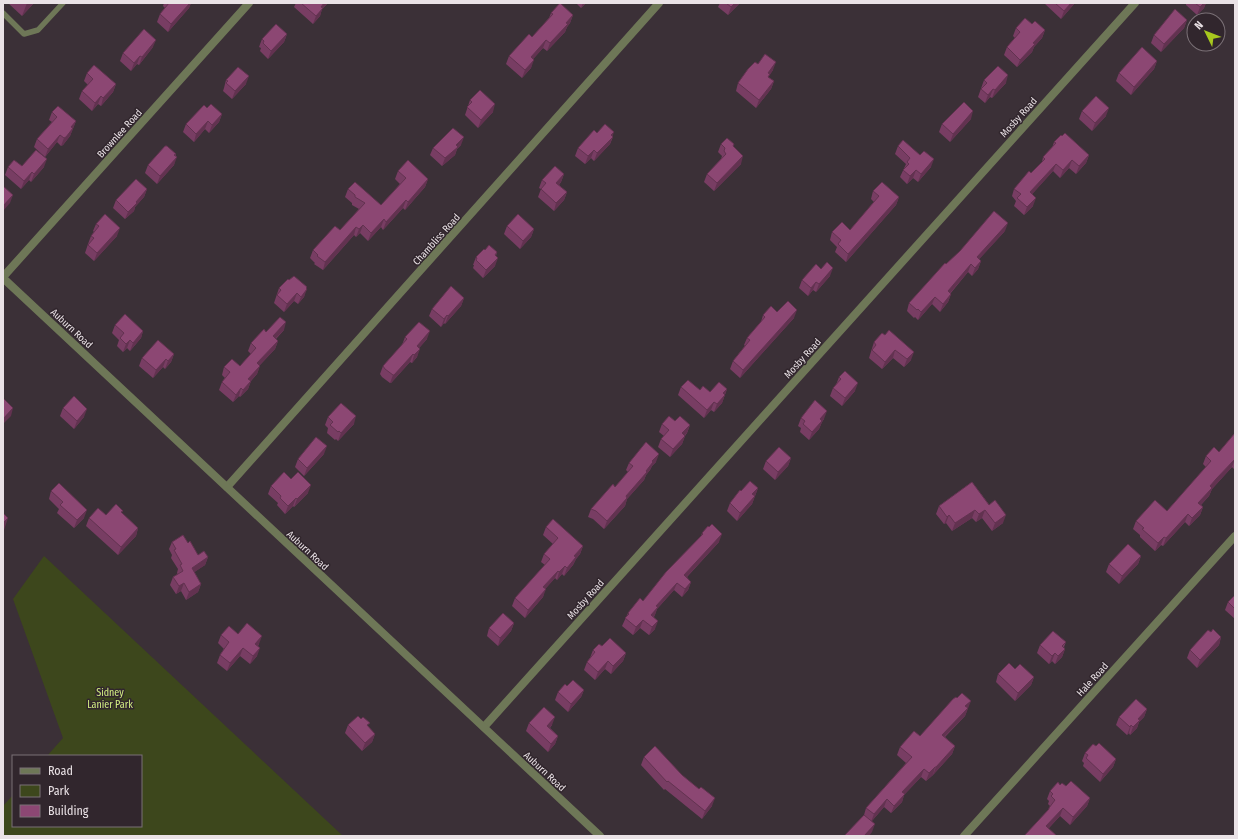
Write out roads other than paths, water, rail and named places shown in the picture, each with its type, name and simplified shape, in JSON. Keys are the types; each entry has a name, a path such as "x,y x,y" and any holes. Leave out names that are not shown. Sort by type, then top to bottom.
{"street":[{"name":"Brownlee Road","path":"3,278 249,3"},
{"name":"Chambliss Road","path":"227,488 660,3"},
{"name":"Mosby Road","path":"484,727 1135,3"},
{"name":"Auburn Road","path":"3,278 600,836"},
{"name":"Hale Road","path":"964,836 1235,536"}],"lane":[{"path":"3,13 24,34 38,30 63,3"}],"park label":[{"name":"Sidney Lanier Park","path":"110,698"}]}
